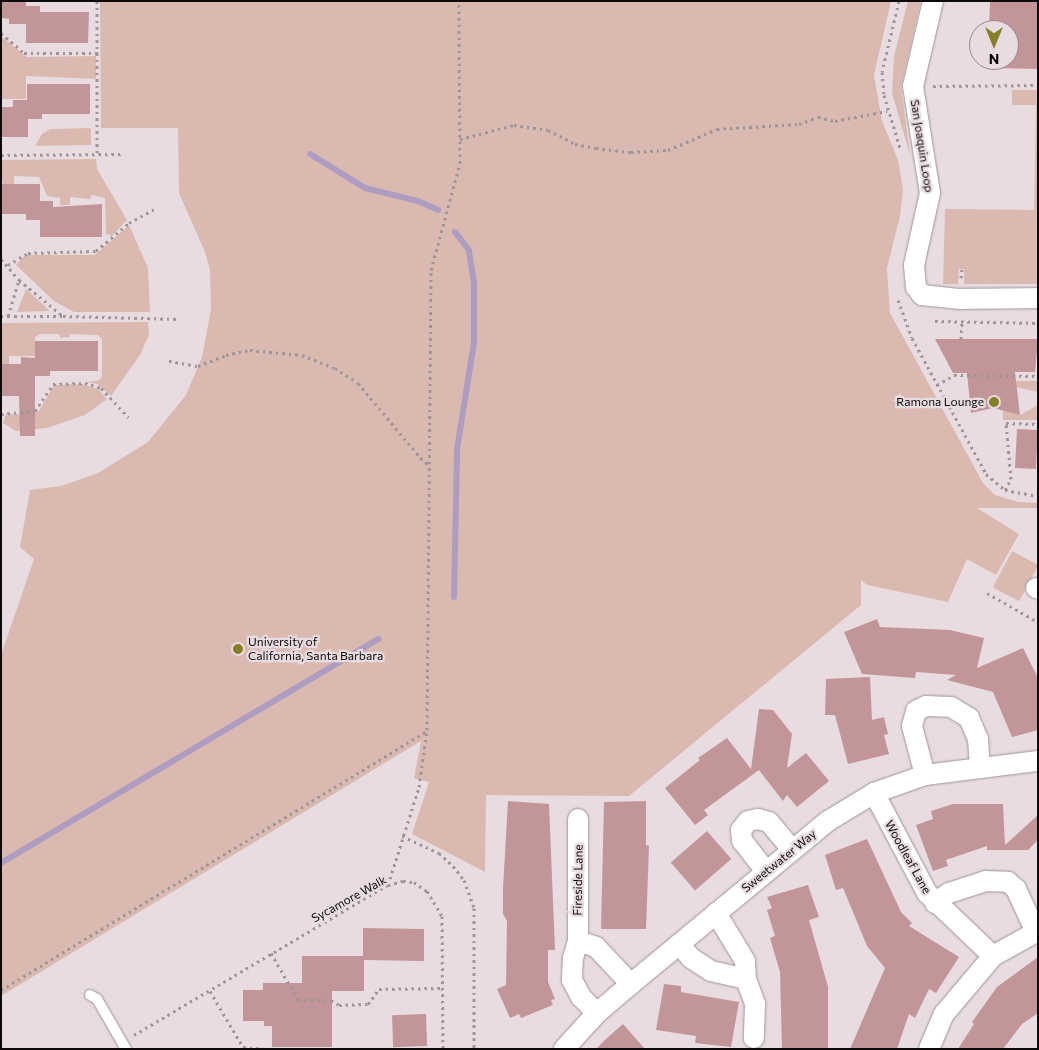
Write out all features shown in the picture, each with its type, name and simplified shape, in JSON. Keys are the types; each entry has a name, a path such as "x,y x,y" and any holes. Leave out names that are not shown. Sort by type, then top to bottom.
{"street":[{"name":"San Joaquin Loop","path":"933,1 913,86 930,193 914,265 918,291 922,295 961,299 1038,298"},
{"path":"925,775 912,726 916,711 926,706 952,707 969,718 978,739 980,766"},
{"name":"Sweetwater Way","path":"564,1049 596,1013 765,870 828,821 874,794 925,775 980,766 1038,761"},
{"name":"Woodleaf Lane","path":"874,794 917,878 935,903 993,956"},
{"name":"Fireside Lane","path":"578,819 578,941 573,958 572,980 581,997 596,1013"},
{"path":"765,870 742,841 741,830 748,821 758,819 769,822 792,849"},
{"path":"929,1049 944,1014 993,956 1037,932 1016,889 1008,882 985,881 949,893 935,903"},
{"path":"716,913 745,960 746,979 755,1004 754,1038"},
{"path":"578,941 596,947 630,984"},
{"path":"679,944 691,958 711,971 746,979"}],"lane":[{"path":"90,995 97,999 124,1045"}],"path":[{"path":"96,1 98,53 97,153"},
{"path":"388,886 402,836 419,787 428,730 431,270 435,247 459,176 459,1"},
{"path":"899,1 882,72 888,111 903,156"},
{"path":"1,33 24,53 98,53"},
{"path":"944,86 1038,86"},
{"path":"460,139 514,124 548,130 575,144 596,148 668,150 716,129 799,124 818,117 835,121 888,111"},
{"path":"1,155 122,154"},
{"path":"8,265 28,253 96,251 128,223 154,209"},
{"path":"1,258 19,280 63,316"},
{"path":"8,316 19,280"},
{"path":"898,296 912,338 986,474 1005,490 1038,496"},
{"path":"1,316 180,318"},
{"path":"935,321 1038,323"},
{"path":"169,360 198,366 226,355 269,350 302,355 336,368 358,383 425,463 430,463"},
{"path":"938,385 954,375 1038,376"},
{"path":"1,414 35,411 55,383 85,383 100,388 128,417"},
{"path":"1005,490 1011,479 1006,423 1038,424"},
{"path":"988,593 1038,622"},
{"path":"1,990 428,730"},
{"path":"402,836 439,854 453,866 464,880 474,908 474,1049"},
{"name":"Sycamore Walk","path":"124,1045 272,953 388,886 403,881 414,882 436,902 442,916 443,1049"},
{"path":"272,953 298,1000 331,1000 339,1005 368,1004 379,988 443,988"},
{"path":"210,991 244,1047 264,1049"}],"shaded area":[{"name":"University of California, Santa Barbara","path":"100,1 891,1 874,75 882,121 898,160 903,189 900,216 887,268 890,313 983,483 995,495 1018,502 1038,503 1038,508 977,508 1019,534 996,575 967,559 948,602 867,585 861,580 861,605 629,796 486,795 485,872 412,834 429,782 414,778 421,741 1,996 1,655 34,559 20,547 30,490 61,486 98,473 148,442 186,395 202,357 211,309 210,270 205,252 179,193 178,128 101,128"},
{"path":"908,1 921,1 901,87 910,155 892,93 894,56"},
{"path":"1,36 27,57 96,56 96,79 26,76 26,99 2,99 1,105"},
{"path":"1012,90 1038,90 1038,284 964,284 964,269 959,269 958,284 943,284 945,209 1034,210 1036,105 1012,105"},
{"path":"91,128 91,145 35,146 42,134 50,129"},
{"path":"96,159 97,169 127,220 112,236 106,234 105,198 92,195 90,199 70,197 70,205 60,205 60,198 47,196 39,177 14,176 14,184 3,184 1,177 1,160"},
{"path":"129,225 148,268 150,312 74,312 54,301 16,265 25,255 95,255"},
{"path":"26,289 48,309 49,311 17,312"},
{"path":"148,322 149,335 140,355 111,396 97,384 87,382 100,380 102,376 102,339 98,335 70,334 70,337 60,338 59,334 40,334 35,337 36,356 9,356 9,364 1,364 1,323"},
{"path":"1004,381 1038,381 1038,392 1003,384"},
{"path":"82,384 98,389 107,399 85,415 47,428 16,431 3,423 6,414 29,415 39,411 54,385"},
{"path":"1038,405 1038,420 1003,420 1003,410 1020,415"},
{"path":"1012,551 1038,565 1019,601 993,587"}],"building":[{"path":"1,1 26,1 26,6 40,6 40,12 89,12 88,43 26,43 26,24 9,24 9,19 1,18"},
{"path":"990,1 1038,1 1038,69 1019,69 1019,20 989,20"},
{"path":"27,84 90,84 90,114 42,114 42,119 28,119 28,137 1,137 1,107 13,107 13,100 27,100"},
{"path":"1,184 40,184 40,201 53,201 53,207 102,204 102,237 40,237 40,220 26,220 26,214 1,214"},
{"path":"935,339 1038,339 1035,372 1015,372 1020,415 993,408 971,413 967,373 953,373"},
{"path":"35,341 98,341 98,371 50,371 50,376 35,376 35,436 20,436 19,396 1,396 1,364 21,364 21,357 35,358"},
{"path":"1017,429 1038,430 1036,469 1015,468"},
{"path":"877,619 880,627 950,630 984,638 977,668 1023,648 1038,678 1038,730 1012,737 993,692 947,680 956,675 916,672 915,678 862,674 844,632"},
{"path":"870,677 872,720 884,717 888,734 884,735 889,754 848,764 835,715 825,715 826,679"},
{"path":"759,709 773,710 792,734 787,768 806,753 829,781 797,807 787,795 783,801 759,770 704,810 708,815 695,825 665,788 700,760 698,758 727,738 751,769"},
{"path":"508,801 549,804 555,950 548,950 548,982 555,999 551,1000 553,1005 521,1018 519,1014 510,1018 497,989 506,985 507,921 503,914 503,888"},
{"path":"646,801 646,845 649,846 646,929 601,929 604,802"},
{"path":"953,804 1003,804 1005,845 1038,815 1038,840 1028,850 987,850 987,846 946,860 948,866 933,871 916,825 933,819 931,811"},
{"path":"707,831 731,859 695,890 671,862"},
{"path":"867,839 901,912 912,923 909,926 959,957 936,993 929,989 915,1018 909,1014 897,1049 850,1049 885,968 867,946 843,888 836,890 825,855"},
{"path":"808,885 819,917 809,920 828,987 828,1049 782,1049 780,972 770,938 775,936 767,910 772,908 767,897"},
{"path":"363,928 424,929 424,961 364,960 364,991 332,991 332,1047 272,1047 272,1026 264,1026 264,1021 243,1021 243,990 263,990 263,983 302,983 302,956 363,956"},
{"path":"1038,957 1038,1013 1022,1024 1003,1049 958,1049 974,1024 972,1022 997,987"},
{"path":"664,984 681,986 681,992 739,1002 731,1047 695,1043 696,1036 656,1030"},
{"path":"426,1014 427,1046 393,1047 392,1015"},
{"path":"623,1024 645,1049 596,1049 606,1039"}],"waterway":[{"path":"310,154 365,188 418,201 438,210"},
{"path":"454,597 457,449 474,343 474,283 469,250 455,232"},
{"path":"1,863 378,639"}],"place":[{"name":"Ramona Lounge","path":"994,402"},
{"name":"University of California, Santa Barbara","path":"238,649"}]}
